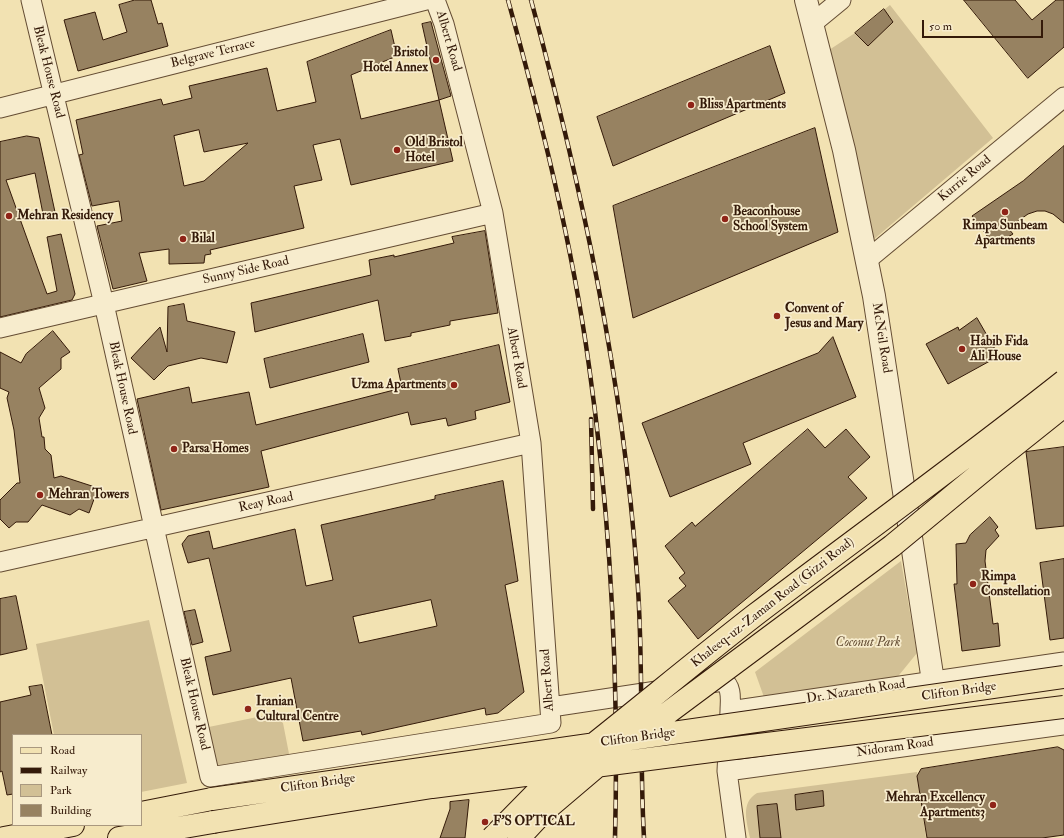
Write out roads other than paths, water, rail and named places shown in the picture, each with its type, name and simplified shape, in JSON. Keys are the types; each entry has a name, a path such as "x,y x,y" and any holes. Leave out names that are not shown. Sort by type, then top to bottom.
{"main road":[{"name":"Khaleeq-uz-Zaman Road (Gizri Road)","path":"492,838 546,783 753,617 908,498 973,453 1064,381"},
{"name":"Khaleeq-uz-Zaman Road (Gizri Road)","path":"519,838 543,812 573,785 656,720 892,546 1064,406"},
{"name":"Clifton Bridge","path":"142,813 212,800 1064,677"},
{"name":"Clifton Bridge","path":"208,823 432,787 712,750 1064,707"},
{"path":"118,838 208,823"},
{"path":"169,838 208,823"},
{"path":"4,838 69,826"}],"street":[{"name":"Bleak House Road","path":"31,0 104,304 210,777 551,715"},
{"name":"Belgrave Terrace","path":"0,108 426,0"},
{"name":"Albert Road","path":"435,0 444,24 493,214 531,443 551,715"},
{"name":"McNeil Road","path":"806,0 844,150 874,296 933,681"},
{"path":"813,23 841,0"},
{"name":"Kurrie Road","path":"867,260 1064,97"},
{"name":"Sunny Side Road","path":"0,328 493,214"},
{"name":"Reay Road","path":"0,562 531,443"},
{"name":"Dr. Nazareth Road","path":"730,711 1064,662"},
{"path":"551,715 724,681 728,684 730,689 727,771 736,838"},
{"name":"Nidoram Road","path":"727,771 1064,725"}],"railway":[{"path":"508,0 544,136 565,227 582,320 597,425 612,601 616,720 615,838"},
{"path":"531,0 550,70 583,213 598,284 622,429 631,501 639,607 644,838"},
{"path":"591,419 593,509"}],"place":[{"name":"Bristol Hotel Annex","path":"436,60"},
{"name":"Bliss Apartments","path":"691,105"},
{"name":"Old Bristol Hotel","path":"397,150"},
{"name":"Rimpa Sunbeam Apartments","path":"1005,212"},
{"name":"Mehran Residency","path":"9,216"},
{"name":"Beaconhouse School System","path":"725,219"},
{"name":"Bilal","path":"183,239"},
{"name":"Convent of Jesus and Mary","path":"777,316"},
{"name":"Habib Fida Ali House","path":"962,349"},
{"name":"Uzma Apartments","path":"454,385"},
{"name":"Parsa Homes","path":"174,449"},
{"name":"Mehran Towers","path":"40,495"},
{"name":"Rimpa Constellation","path":"973,584"},
{"name":"Iranian Cultural Centre","path":"248,709"},
{"name":"Mehran Excellency Apartments3","path":"993,805"},
{"name":"F'S OPTICAL","path":"485,822"}],"park label":[{"name":"Coconut Park","path":"868,643"}]}
